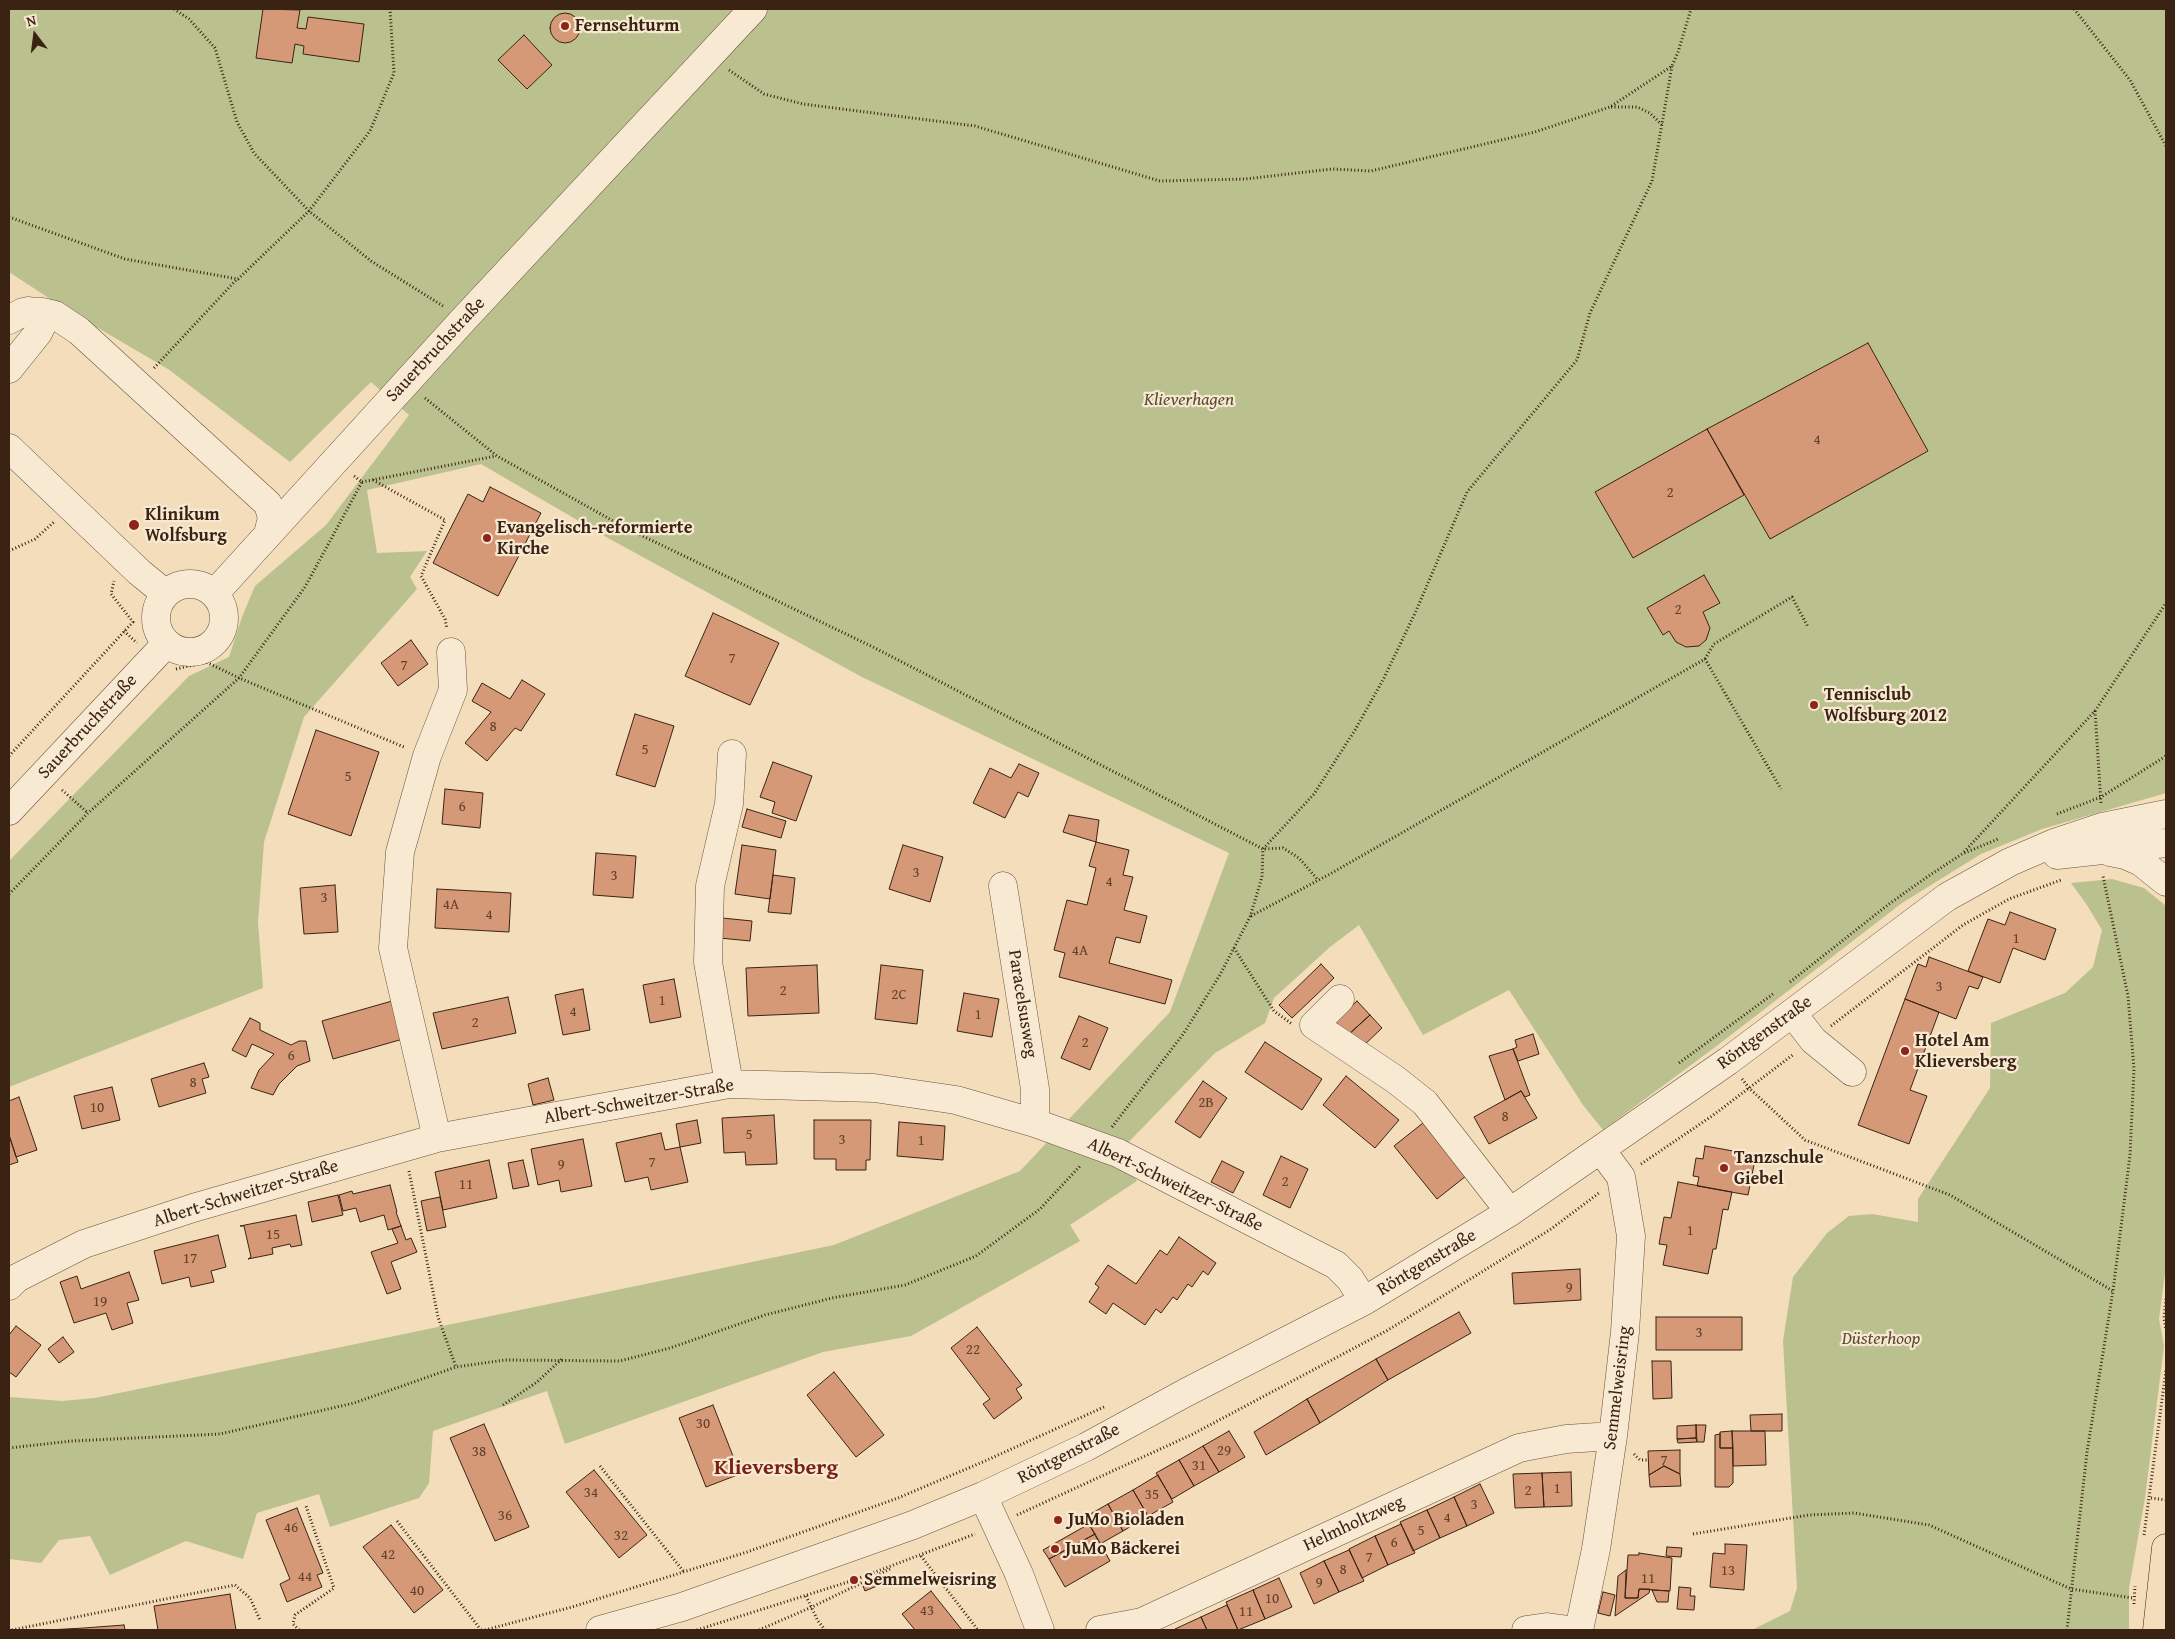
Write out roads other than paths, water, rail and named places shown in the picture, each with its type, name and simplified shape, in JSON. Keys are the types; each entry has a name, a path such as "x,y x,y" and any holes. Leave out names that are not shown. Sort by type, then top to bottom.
{"main road":[{"path":"2155,1542 2157,1630"}],"street":[{"name":"Sauerbruchstraße","path":"214,594 464,319 708,55 753,9"},
{"path":"9,369 38,334 41,327 39,319 16,313"},
{"path":"16,313 55,315 66,321 268,504 272,518 268,534"},
{"path":"9,448 139,572 166,594"},
{"path":"190,584 203,587 214,594 222,605 224,618 222,631 215,642 204,650 191,652 178,650 166,643 159,632 156,619 159,606 166,594 177,587 190,584"},
{"name":"Sauerbruchstraße","path":"9,812 166,643"},
{"path":"437,1138 393,948 400,852 427,756 453,690 451,652"},
{"path":"729,1084 708,962 710,886 730,804 732,754"},
{"path":"2118,824 2166,807"},
{"name":"Röntgenstraße","path":"600,1630 682,1607 757,1582 904,1528 983,1496 1086,1447 1185,1393 1364,1301 1510,1212 1728,1061 1793,1014 1921,915 1968,884 2010,862 2054,843 2118,824 2166,814"},
{"name":"Röntgenstraße","path":"1968,884 2010,867 2052,855 2080,851 2103,863 2166,843"},
{"path":"2103,863 2125,855 2141,862 2166,882"},
{"name":"Paracelsusweg","path":"1003,886 1035,1089 1035,1123"},
{"path":"1340,999 1314,1025 1396,1080 1425,1103 1510,1212"},
{"path":"1793,1014 1813,1040 1852,1072"},
{"name":"Albert-Schweitzer-Straße","path":"9,1286 17,1278 84,1244 193,1208 437,1138 729,1084 874,1088 956,1100 1035,1123 1099,1145 1178,1183 1336,1266 1350,1279 1364,1301"},
{"name":"Semmelweisring","path":"1579,1630 1596,1549 1613,1436 1625,1332 1631,1236 1621,1177 1601,1150"},
{"name":"Helmholtzweg","path":"1100,1630 1142,1622 1519,1448 1566,1440 1613,1436"},
{"path":"983,1496 1019,1574 1040,1630"},
{"path":"1526,1630 1547,1627 1569,1630"}],"place":[{"name":"Fernsehturm","path":"565,26"},
{"name":"Klinikum Wolfsburg","path":"134,525"},
{"name":"Evangelisch-reformierte Kirche","path":"487,538"},
{"name":"Tennisclub Wolfsburg 2012","path":"1814,705"},
{"name":"Hotel Am Klieversberg","path":"1905,1051"},
{"name":"Tanzschule Giebel","path":"1724,1168"},
{"name":"JuMo Bioladen","path":"1058,1520"},
{"name":"JuMo Bäckerei","path":"1055,1549"},
{"name":"Semmelweisring","path":"854,1580"}],"district":[{"name":"Klieversberg","path":"776,1468"}],"park label":[{"name":"Klieverhagen","path":"1189,400"},
{"name":"Düsterhoop","path":"1881,1339"}]}
